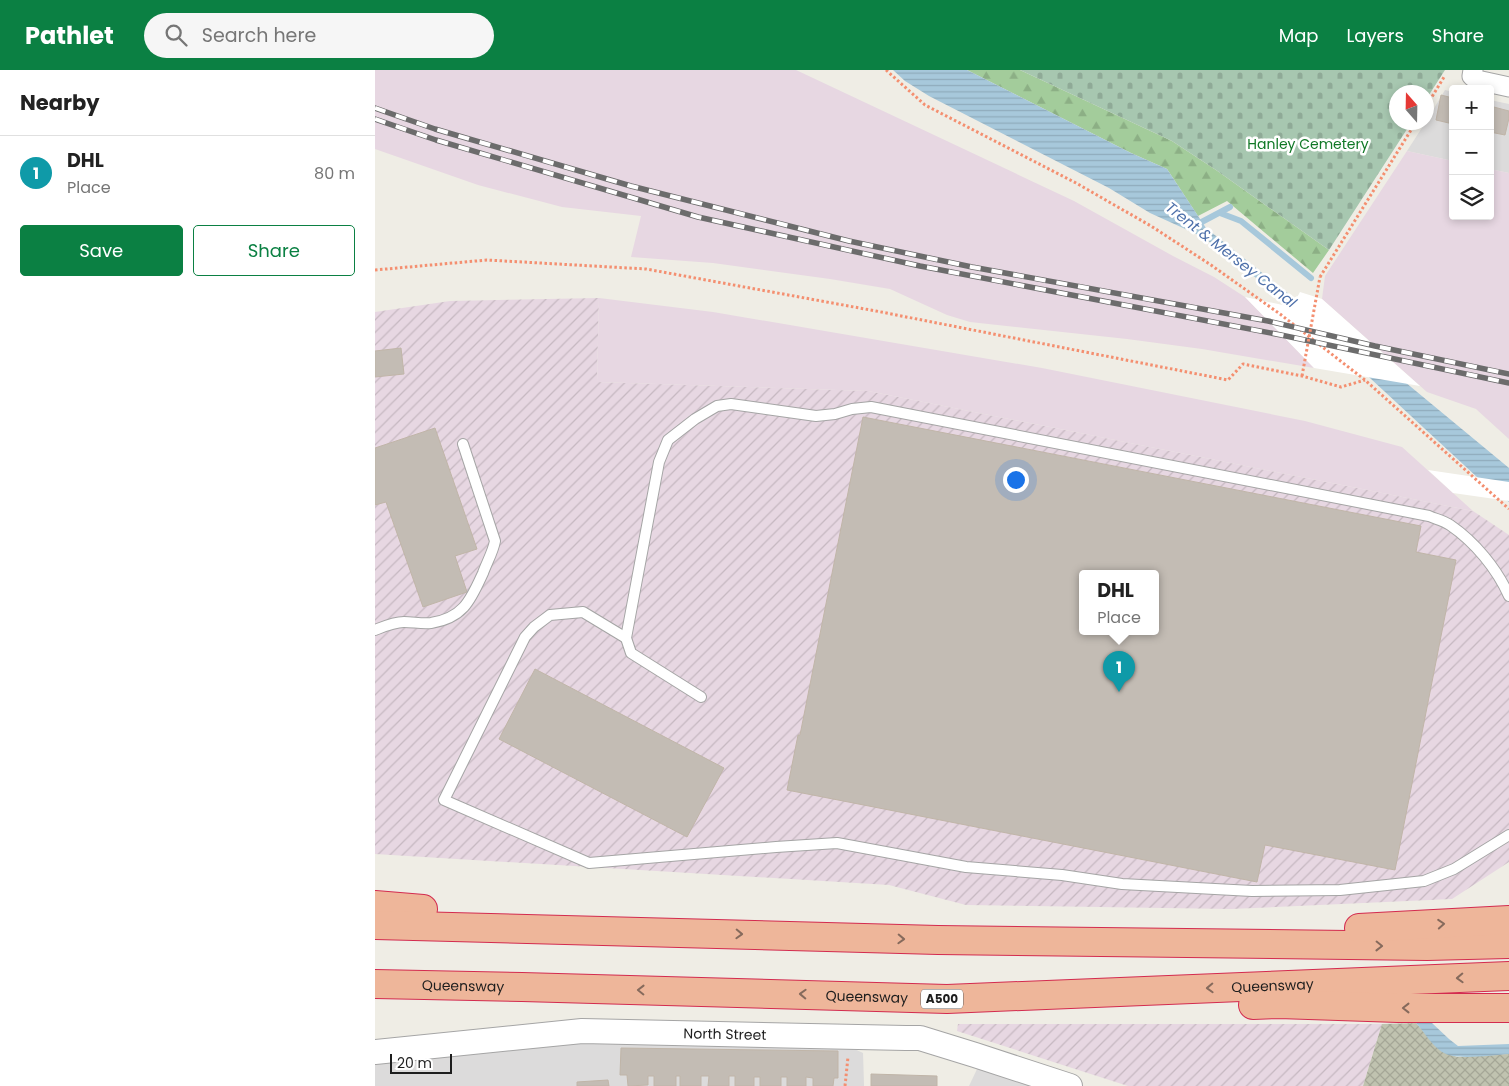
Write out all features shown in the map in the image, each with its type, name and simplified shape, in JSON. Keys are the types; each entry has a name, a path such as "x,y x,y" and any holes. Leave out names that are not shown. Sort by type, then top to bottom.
{"highway":[{"path":"375,905 696,933"},
{"path":"938,940 1297,931 1509,920"},
{"path":"375,925 938,940 1427,946 1509,944"},
{"name":"Queensway","path":"375,984 522,986 947,999 1509,976"},
{"path":"947,999 1101,1009 1279,1004 1398,1008 1509,1008"}],"street":[{"path":"1472,73 1477,80 1509,87"},
{"name":"North Street","path":"375,1052 582,1032 920,1038 975,1054 1070,1086"}],"lane":[{"path":"701,697 631,653 626,638 659,462 668,440 702,414 717,406 731,404 816,416 871,407 1429,516 1449,524 1468,540 1490,563 1509,596"},
{"path":"375,630 395,623 433,623 452,616 465,607 473,595 495,541 463,444"},
{"path":"626,638 583,612 550,615 534,628 525,637 444,800 589,863 776,846 837,843 966,867 1062,875 1122,884 1252,891 1340,890 1424,881 1453,869 1509,836"}],"path":[{"path":"885,70 925,105 1076,183 1151,226 1281,314 1365,380 1509,509"},
{"path":"1434,94 1444,78"},
{"path":"1302,376 1319,277 1411,130"},
{"path":"375,270 487,260 646,269 876,311 1228,380 1243,364 1302,376 1341,387 1365,380"},
{"path":"845,1086 850,1037"}],"shaded area":[{"path":"375,70 796,70 1074,201 1214,277 1245,297 1314,368 1202,349 970,322 947,315 890,289 830,279 713,263 631,257 641,216 562,207 478,185 375,149"},
{"path":"1445,90 1449,91 1449,160 1407,151 1420,130 1434,130 1434,108"},
{"path":"1494,101 1509,104 1509,173 1494,170"},
{"path":"1407,151 1449,160 1449,220 1494,220 1494,170 1509,173 1509,439 1476,409 1427,392 1322,299 1325,276"},
{"path":"599,298 597,382 868,391 1473,511 1509,535 1509,862 1452,899 1231,909 966,905 889,885 375,854 375,312 450,301"},
{"path":"599,298 713,312 1042,368 1305,421 1402,447 1473,511 868,391 597,382"},
{"path":"1416,1023 1438,1048 1457,1057 1509,1054 1509,1086 1363,1086 1382,1024"},
{"path":"958,1024 1382,1024 1363,1086 1128,1086 957,1031"},
{"path":"557,1042 846,1045 863,1053 864,1086 375,1086 375,1061"},
{"path":"978,1067 1039,1086 969,1086"}],"green space":[{"path":"967,70 1020,70 1172,141 1329,250 1313,273 1227,201 1198,216 1167,169 1131,153"},
{"name":"Hanley Cemetery","path":"1020,70 1445,70 1434,87 1434,85 1389,85 1389,130 1406,130 1329,250 1172,141"}],"water":[{"name":"Trent & Mersey Canal","path":"893,70 967,70 1131,153 1167,169 1206,228 1295,299 1405,382 1509,468 1509,502 1478,478 1290,304 1203,237 1150,213 1109,188 929,96 905,81"},
{"path":"1416,1023 1432,1023 1458,1046 1509,1044 1509,1054 1459,1057 1446,1054 1434,1045"}],"pier":[{"path":"1300,292 1322,299 1420,386 1314,368 1245,297 1292,307"},
{"path":"1428,470 1509,482 1509,501 1453,493"}],"building":[{"path":"1441,95 1449,97 1449,123 1436,120"},
{"path":"1494,107 1509,111 1505,135 1494,133"},
{"path":"401,348 404,374 375,377 375,351"},
{"path":"863,417 1421,526 1416,552 1456,560 1395,870 1265,845 1257,882 787,790 798,735 800,735"},
{"path":"435,428 477,549 455,556 467,592 423,607 386,502 375,505 375,448"},
{"path":"535,669 724,768 687,837 499,739"},
{"path":"621,1048 838,1051 838,1078 834,1078 833,1086 813,1086 813,1078 806,1077 806,1086 787,1086 787,1077 781,1077 781,1086 760,1086 760,1077 754,1077 754,1086 735,1086 735,1076 729,1076 729,1086 708,1086 709,1076 701,1076 701,1086 680,1086 680,1076 676,1076 676,1086 654,1086 654,1076 648,1076 648,1085 628,1086 627,1075 620,1075"},
{"path":"871,1074 937,1076 937,1086 871,1086"},
{"path":"608,1080 609,1086 577,1086 577,1082"}],"waterway":[{"name":"Trent & Mersey Canal","path":"1196,225 1230,207"},
{"path":"1220,213 1241,221 1311,278"}],"railway":[{"path":"375,108 435,129 631,186 849,241 972,267 1268,321 1509,374"},
{"path":"375,119 436,140 698,217 920,266 1281,335 1509,383"}],"place":[{"name":"DHL","path":"1119,692"}]}
